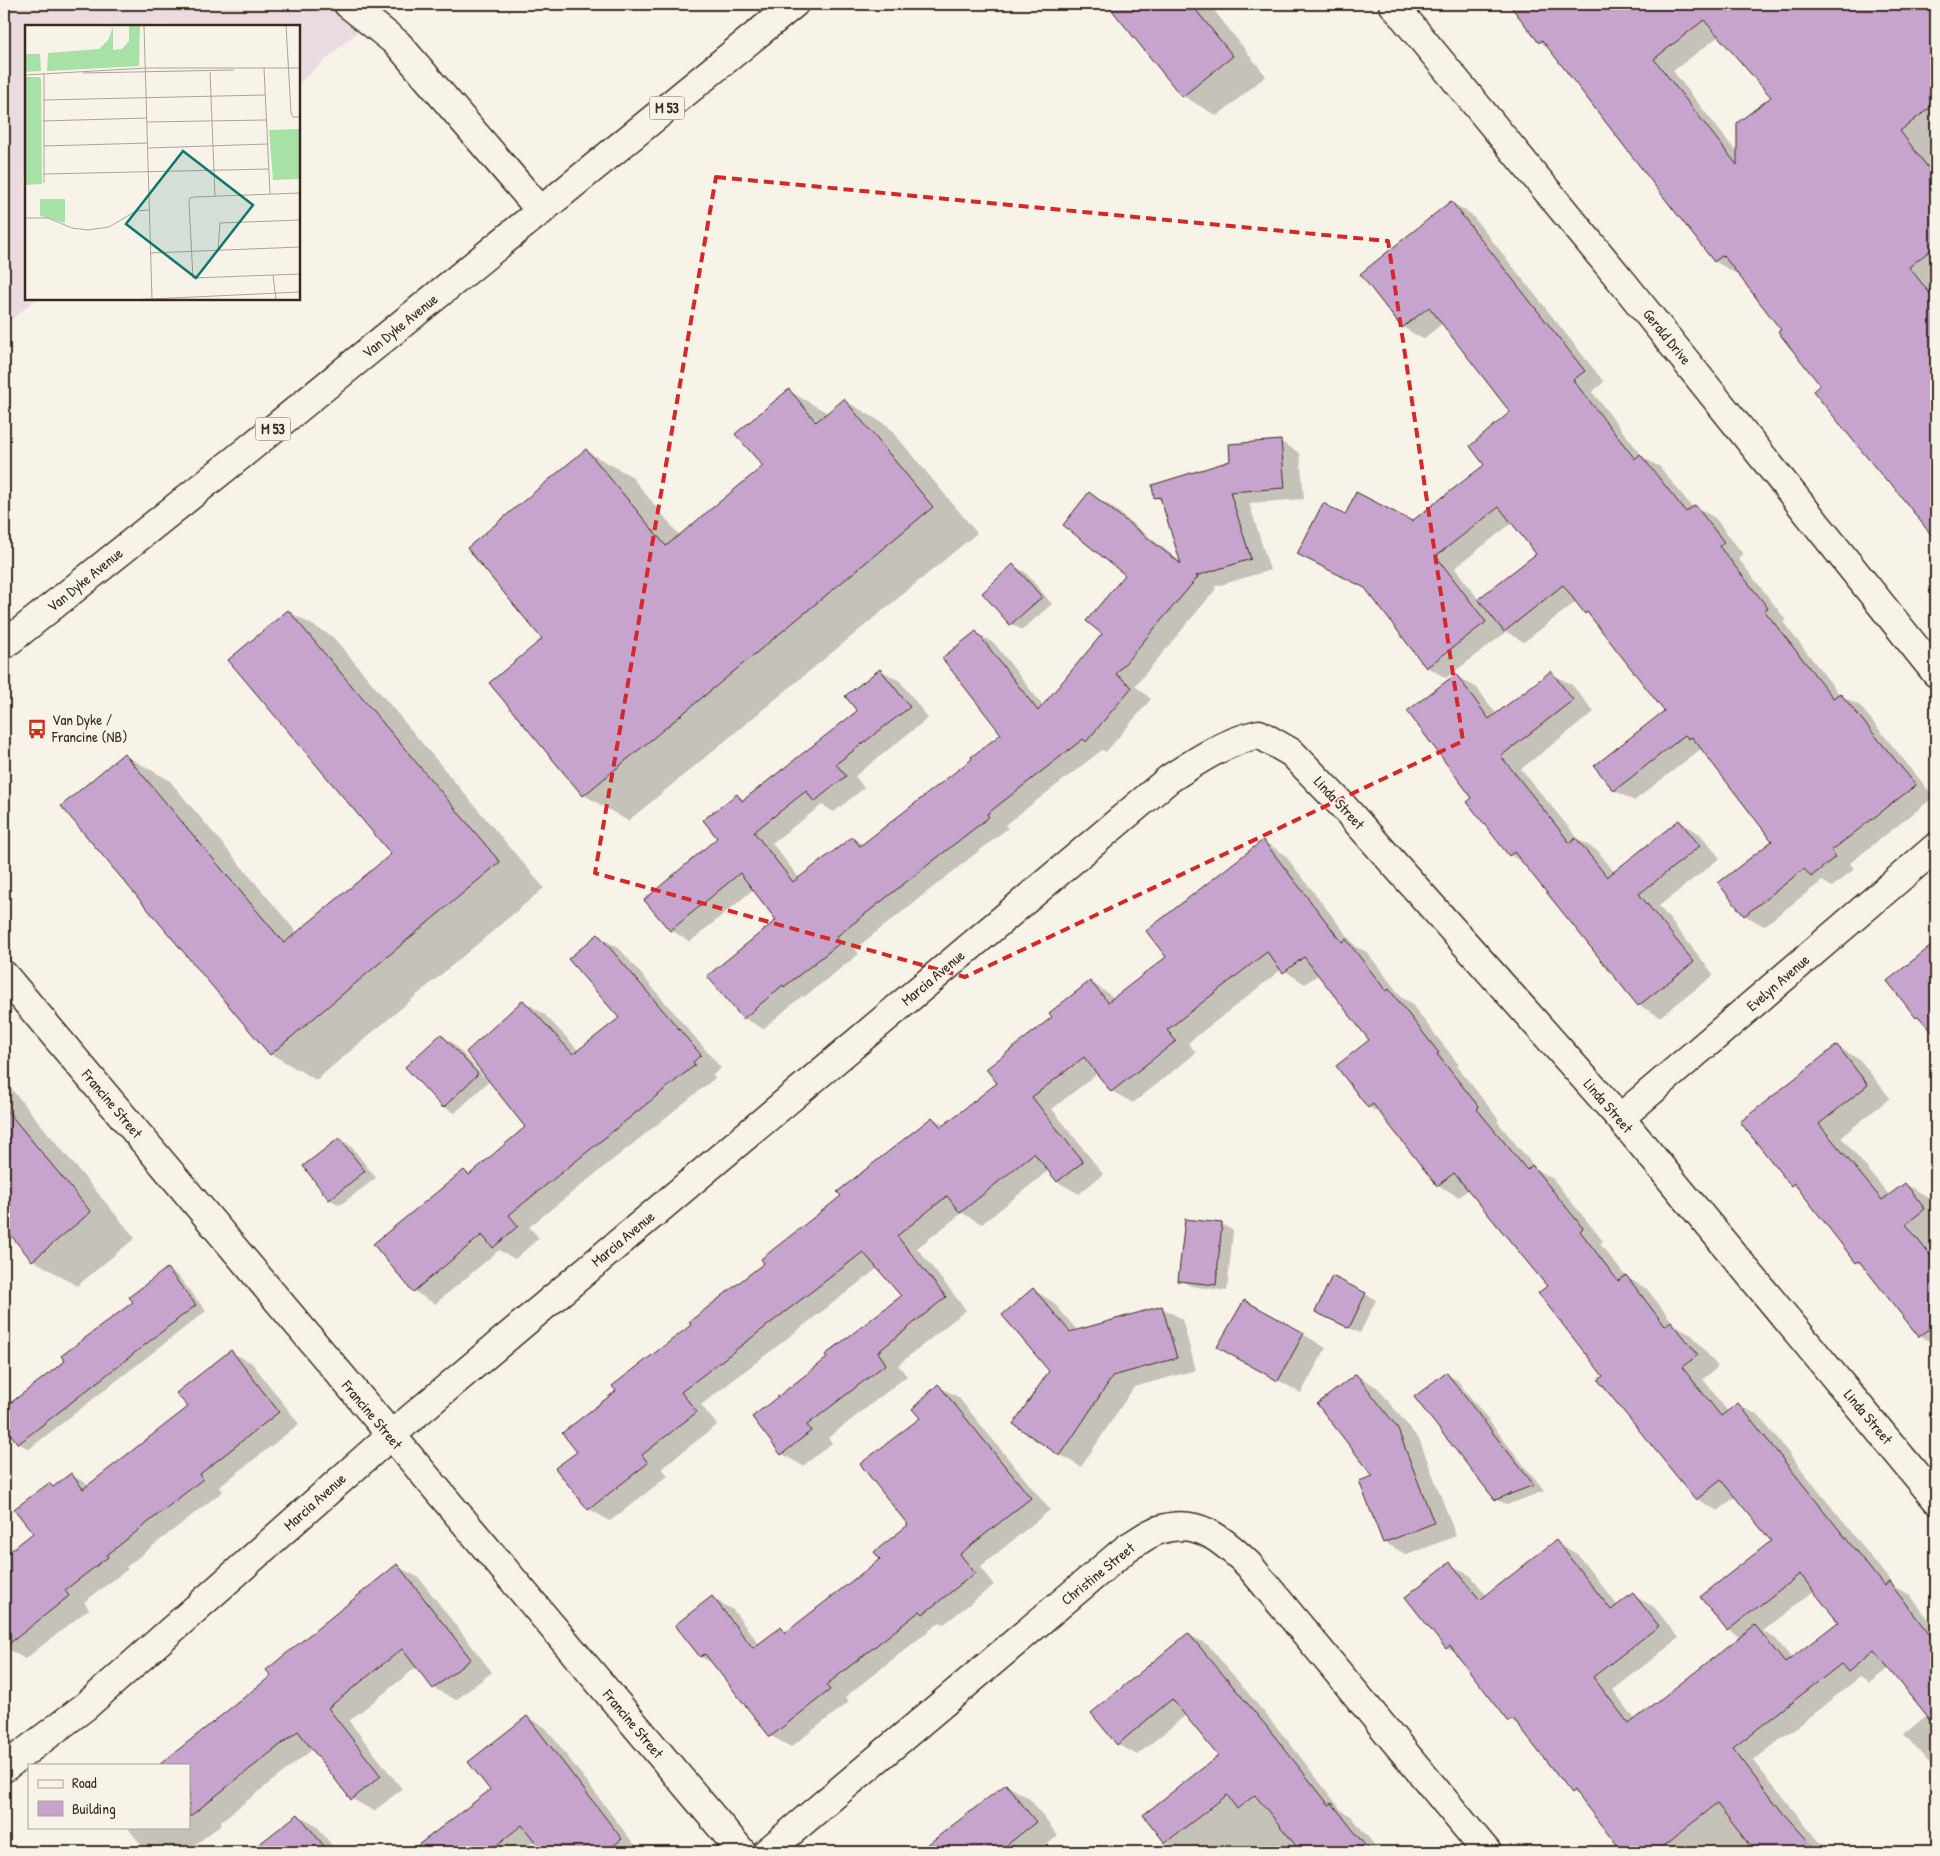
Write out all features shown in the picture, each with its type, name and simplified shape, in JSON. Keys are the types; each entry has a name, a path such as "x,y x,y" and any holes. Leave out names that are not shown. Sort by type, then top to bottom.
{"street":[{"path":"348,4 398,44 541,212"},
{"name":"Van Dyke Avenue","path":"4,645 541,212 794,4"},
{"name":"Gerald Drive","path":"1393,4 1624,284 1936,674"},
{"name":"Linda Street","path":"1259,734 1292,753 1341,804 1620,1118 1936,1499"},
{"name":"Marcia Avenue","path":"4,1768 86,1706 390,1436 1169,778 1236,739 1259,734"},
{"name":"Evelyn Avenue","path":"1620,1118 1936,847"},
{"name":"Francine Street","path":"4,975 742,1852"},
{"name":"Christine Street","path":"767,1852 1128,1547 1159,1530 1189,1526 1220,1538 1248,1564 1487,1852"}],"highlighted area":[{"path":"716,177 1388,241 1463,741 965,977 595,873"}],"shaded area":[{"path":"4,4 389,4 300,82 300,25 25,25 25,300 35,300 4,326"}],"building":[{"path":"1107,4 1191,4 1233,56 1182,97"},
{"path":"1509,4 1936,4 1936,103 1900,131 1936,178 1936,246 1909,267 1936,301 1936,541 1889,481 1887,482 1813,391 1820,385 1778,332 1781,330 1723,255 1714,262 1542,40 1539,43","holes":["1704,20 1771,97 1737,123 1737,165 1654,59"]},
{"path":"1451,201 1585,371 1573,380 1635,459 1640,454 1686,512 1695,505 1724,542 1719,546 1768,608 1764,610 1833,698 1840,693 1916,785 1831,851 1835,857 1811,877 1804,869 1744,916 1718,883 1772,841 1692,737 1689,739 1685,735 1614,791 1594,766 1664,711 1587,612 1585,614 1563,585 1504,632 1478,599 1536,554 1499,507 1436,556 1486,622 1426,668 1365,588 1297,554 1323,503 1345,515 1356,492 1412,521 1484,465 1470,446 1510,412 1429,307 1402,328 1360,274"},
{"path":"789,389 816,422 844,399 933,507 583,796 489,683 542,639 467,548 586,449 666,546 763,466 735,434"},
{"path":"1281,440 1285,488 1230,492 1251,559 1196,576 1198,577 1116,674 1132,687 1086,742 1083,739 987,814 989,817 836,937 840,943 784,987 783,985 743,1019 707,976 776,920 740,873 670,931 644,900 717,838 703,820 737,794 742,801 857,711 845,696 880,669 910,707 836,764 846,776 814,802 806,791 754,832 793,882 852,837 860,846 972,759 971,757 1001,734 942,658 976,631 1038,711 1102,634 1086,621 1125,575 1063,525 1089,492 1181,564 1160,497 1154,498 1152,485 1230,461 1229,444"},
{"path":"1013,564 1042,597 1010,625 982,593"},
{"path":"288,610 500,862 270,1055 61,806 124,753 284,943 391,854 228,660"},
{"path":"1551,671 1573,700 1501,756 1570,843 1576,838 1607,877 1679,820 1700,846 1639,894 1694,962 1638,1006 1514,852 1509,856 1467,802 1472,798 1407,711 1456,674 1489,719"},
{"path":"1263,840 1342,942 1346,939 1386,991 1389,989 1479,1107 1477,1109 1527,1170 1532,1165 1583,1228 1580,1231 1618,1281 1626,1275 1665,1326 1671,1321 1698,1355 1682,1367 1721,1416 1738,1403 1884,1586 1889,1582 1936,1643 1936,1728 1874,1651 1848,1672 1841,1664 1733,1748 1783,1813 1818,1852 1755,1852 1717,1804 1655,1852 1622,1852 1574,1790 1571,1793 1513,1719 1509,1722 1450,1646 1446,1649 1405,1597 1450,1562 1480,1600 1556,1540 1611,1610 1633,1593 1659,1626 1593,1677 1629,1724 1755,1625 1785,1663 1838,1622 1800,1574 1727,1631 1700,1597 1771,1541 1721,1480 1696,1500 1598,1380 1603,1376 1538,1293 1547,1286 1454,1173 1437,1186 1373,1104 1368,1108 1336,1066 1369,1040 1304,957 1283,973 1267,952 1167,1030 1176,1041 1111,1092 1084,1057 1032,1097 1083,1162 1057,1182 1034,1153 960,1213 947,1196 897,1236 946,1297 878,1352 886,1364 807,1425 811,1431 781,1455 752,1417 827,1358 825,1355 901,1296 863,1252 681,1392 697,1412 642,1455 648,1463 588,1510 555,1468 577,1452 562,1433 616,1391 612,1386 691,1325 689,1322 764,1263 761,1259 841,1196 837,1192 932,1117 941,1127 997,1083 986,1069 1052,1017 1049,1013 1090,981 1108,1002 1166,957 1146,931"},
{"path":"598,934 701,1055 693,1062 695,1065 509,1215 518,1226 493,1248 482,1235 413,1292 373,1244 464,1170 469,1175 525,1127 466,1052 523,1000 573,1054 619,1018 568,959"},
{"path":"1936,942 1936,1036 1918,1016 1916,1018 1887,981"},
{"path":"441,1034 478,1074 443,1108 405,1067"},
{"path":"1837,1045 1868,1085 1819,1124 1882,1200 1905,1183 1925,1209 1906,1224 1936,1263 1936,1324 1919,1337 1859,1261 1856,1263 1794,1183 1791,1186 1740,1122"},
{"path":"4,1107 91,1212 32,1261 4,1227"},
{"path":"339,1138 365,1171 329,1200 303,1166"},
{"path":"1185,1219 1222,1223 1216,1285 1178,1281"},
{"path":"167,1268 196,1305 18,1444 4,1426 4,1408 65,1361 61,1356 133,1302 129,1297"},
{"path":"1332,1276 1366,1293 1349,1328 1315,1312"},
{"path":"1033,1288 1070,1332 1162,1306 1177,1358 1113,1376 1060,1456 1013,1424 1049,1371 1002,1315"},
{"path":"1244,1300 1304,1333 1278,1381 1217,1347"},
{"path":"231,1350 279,1412 200,1474 203,1479 65,1590 69,1596 4,1648 4,1556 33,1533 14,1509 49,1483 53,1487 71,1473 83,1489 188,1407 176,1393"},
{"path":"1446,1372 1534,1485 1495,1500 1414,1397"},
{"path":"1356,1374 1397,1427 1434,1523 1383,1543 1359,1481 1373,1476 1317,1404"},
{"path":"938,1384 1031,1498 960,1554 975,1573 923,1614 920,1611 826,1685 830,1690 770,1737 705,1654 700,1657 675,1625 712,1596 753,1648 781,1627 785,1633 880,1559 874,1552 908,1525 860,1464 920,1418 912,1409"},
{"path":"397,1564 471,1659 433,1689 402,1649 328,1708 381,1776 351,1800 298,1731 190,1816 190,1764 160,1764 271,1676 266,1670"},
{"path":"1188,1633 1268,1728 1329,1805 1332,1803 1370,1852 1301,1852 1255,1795 1237,1809 1227,1795 1165,1843 1143,1815 1218,1756 1172,1699 1117,1745 1091,1713"},
{"path":"527,1716 622,1839 605,1852 543,1852 522,1825 488,1852 409,1852 490,1790 468,1762"},
{"path":"1006,1784 1036,1822 998,1852 918,1852"},
{"path":"298,1814 329,1852 249,1852"}],"place":[{"name":"Van Dyke / Francine (NB)","path":"37,729"}]}
